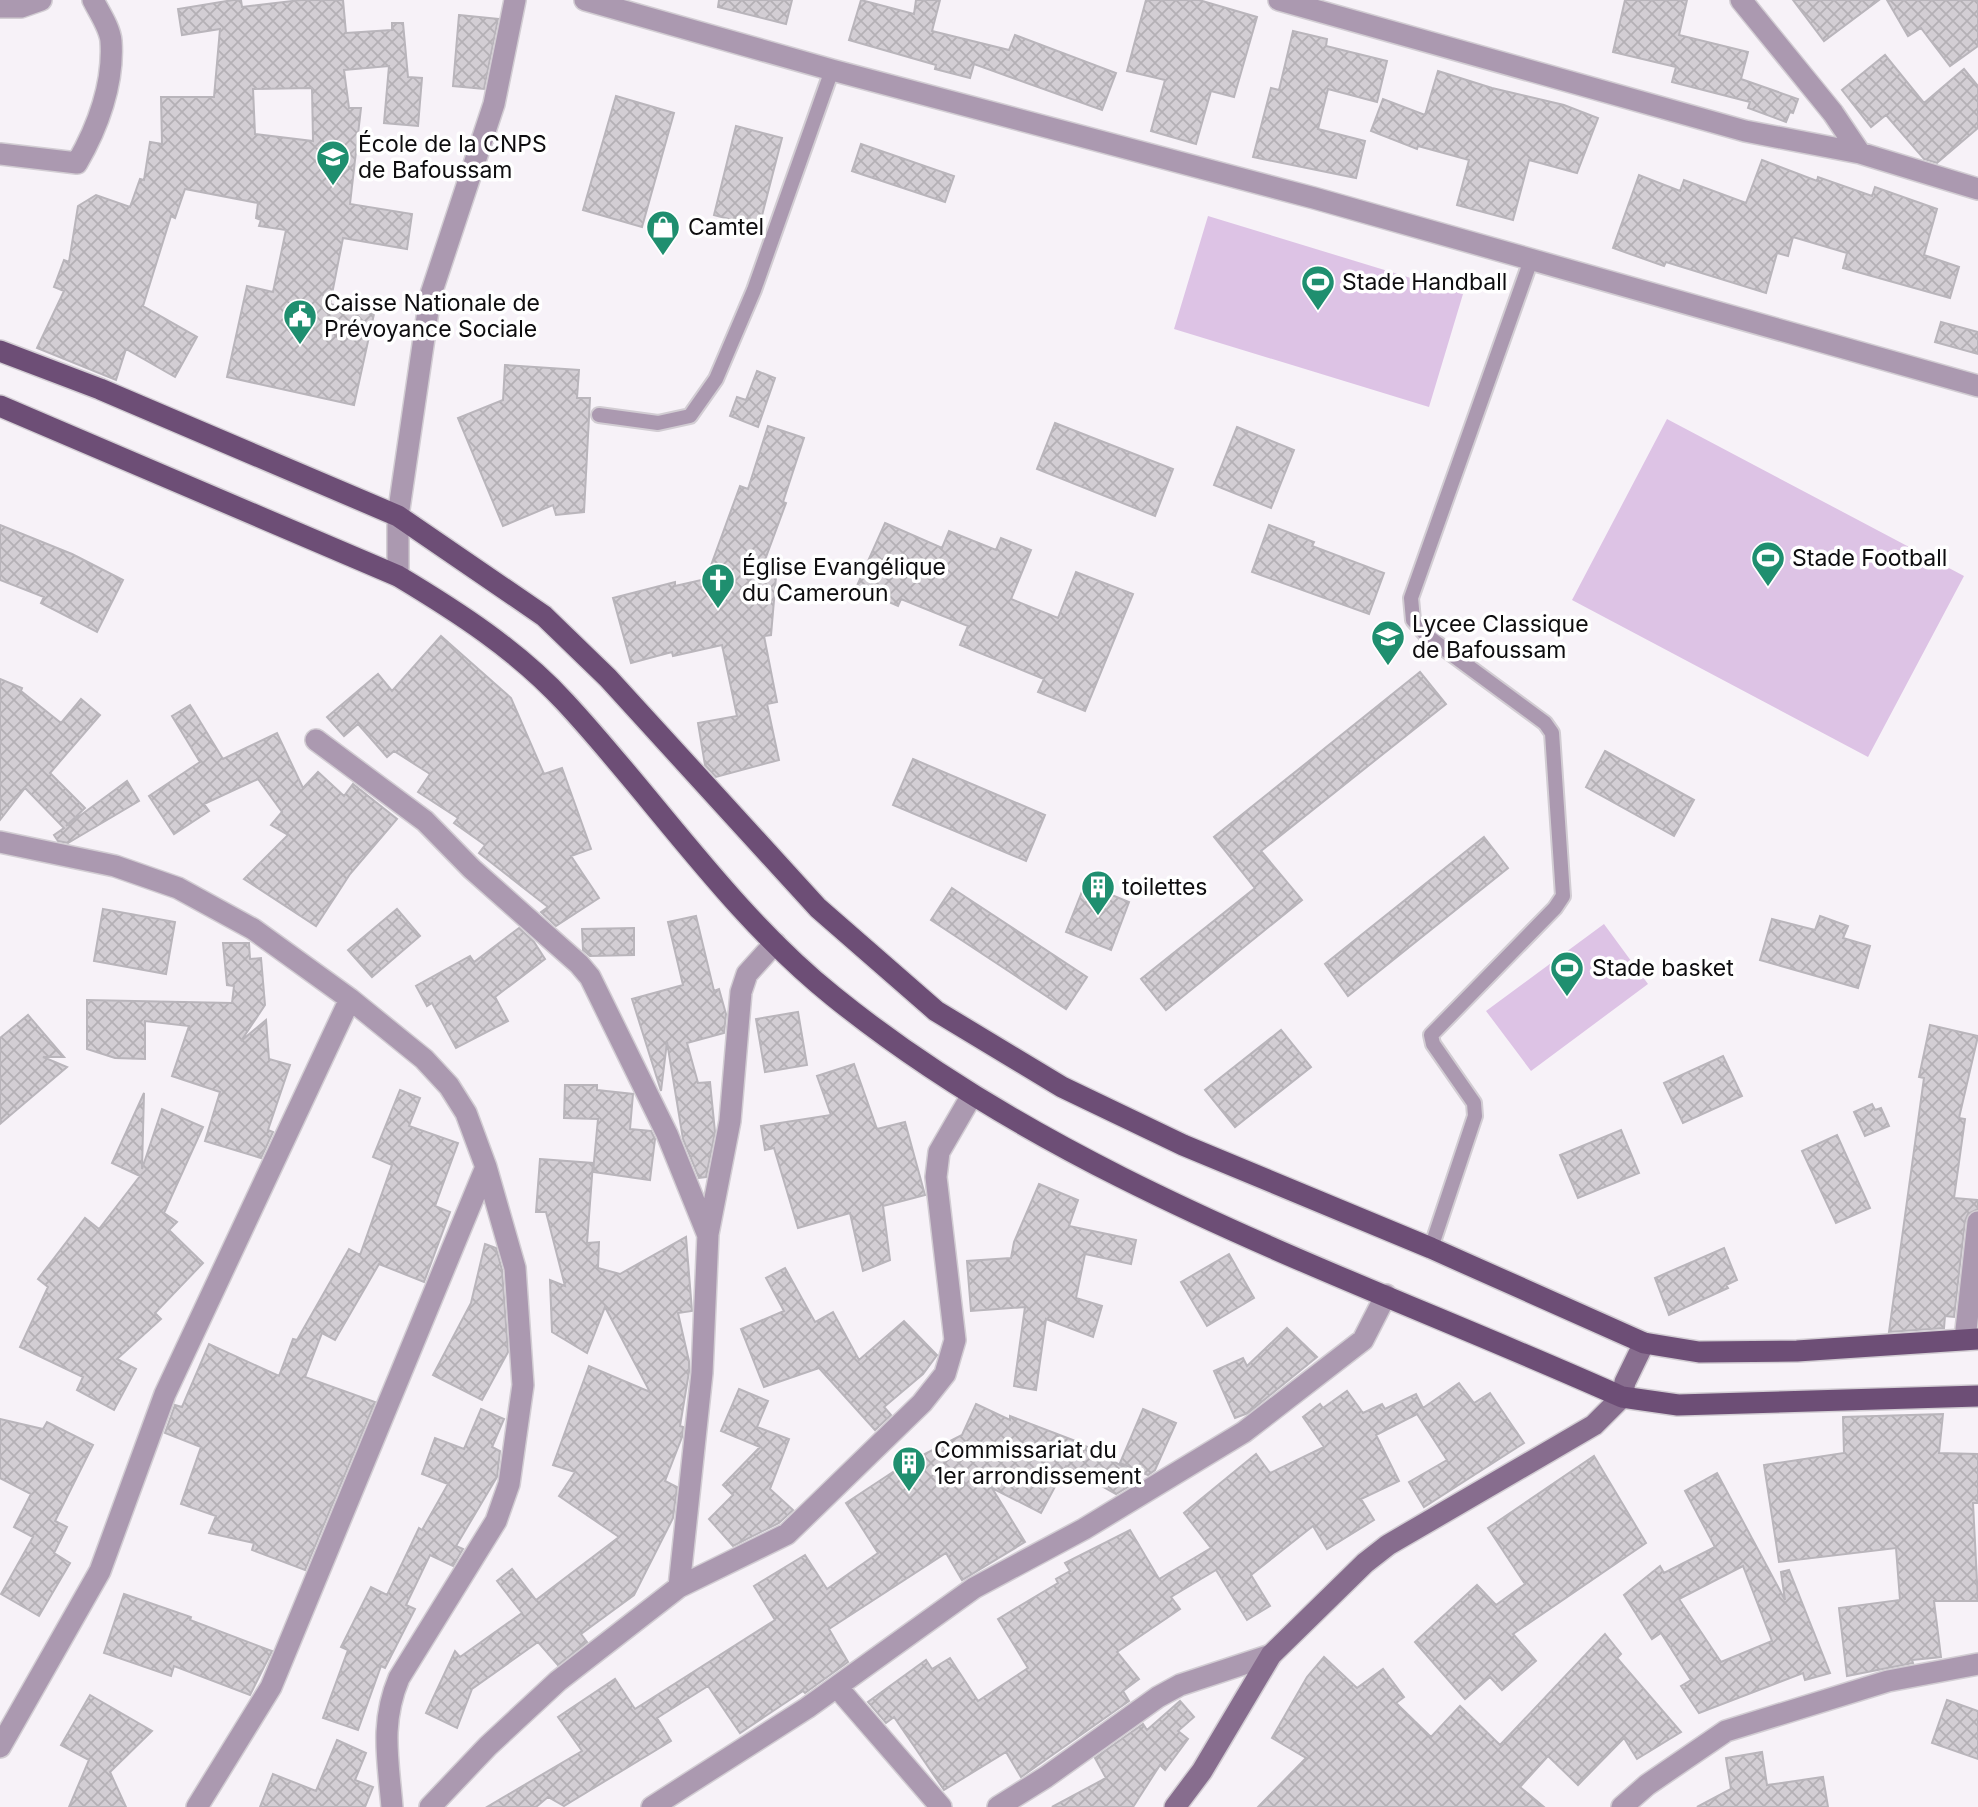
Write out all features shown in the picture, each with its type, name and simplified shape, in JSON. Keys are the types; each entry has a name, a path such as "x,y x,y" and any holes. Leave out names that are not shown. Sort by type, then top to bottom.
{"main road":[{"path":"0,351 100,389 398,516 544,616 608,678 818,908 936,1011 1062,1087 1183,1145 1432,1248 1644,1343 1699,1352 1769,1351 1972,1339"},
{"path":"1,409 398,576 509,649 564,701 709,872 775,943 850,1010 911,1056 1036,1134 1169,1199 1622,1397 1678,1405 1978,1396"}],"street":[{"path":"0,7 21,7 41,0"},
{"path":"0,154 77,163 92,137 107,89 111,39 93,0"},
{"path":"398,576 398,516 430,297 494,104 515,0"},
{"path":"585,0 832,70 1314,198 1978,386"},
{"path":"1279,0 1745,131 1860,153 1978,189"},
{"path":"1741,0 1833,113 1860,153"},
{"path":"316,740 425,821 472,869 579,964 590,977 667,1134 708,1234"},
{"path":"0,842 115,866 178,888 253,929 350,999 424,1059 449,1087 466,1113 486,1167 515,1268 523,1385 509,1484 496,1521 399,1678 390,1700 385,1727 392,1807"},
{"path":"679,1587 702,1373 708,1234 730,1121 741,992 747,974 775,943"},
{"path":"0,1747 100,1571 165,1394 350,999"},
{"path":"430,1807 488,1745 550,1688 679,1587 787,1534 922,1403 945,1374 955,1340 936,1177 939,1152 972,1095"},
{"path":"197,1807 271,1687 486,1167"},
{"path":"1972,1339 1978,1222"},
{"path":"652,1807 837,1687 974,1588 1084,1529 1244,1432 1363,1340 1386,1295"},
{"path":"1174,1807 1202,1771 1271,1655 1365,1563 1388,1545 1594,1425 1622,1397 1625,1382 1644,1343"},
{"path":"998,1807 1046,1777 1158,1697 1180,1685 1271,1655"},
{"path":"1622,1807 1658,1777 1726,1731 1888,1681 1978,1664"},
{"path":"837,1687 941,1807"}],"lane":[{"path":"599,415 658,423 690,416 716,379 754,289 832,70"},
{"path":"1432,1248 1475,1116 1474,1102 1433,1044 1431,1035 1555,908 1563,896 1552,733 1545,723 1427,636 1413,620 1411,598 1531,260"}],"shaded area":[{"name":"Stade Handball","path":"1208,216 1463,294 1429,407 1174,329"},
{"name":"Stade Football","path":"1667,419 1964,576 1868,757 1572,600"},
{"name":"Stade basket","path":"1604,924 1648,984 1531,1071 1486,1011"}],"building":[{"path":"233,0 241,0 242,7 301,0 343,0 346,33 392,30 392,23 403,23 408,77 422,78 418,126 384,123 389,66 344,70 349,108 361,108 350,204 412,214 407,249 343,238 330,304 374,314 354,405 227,377 247,286 273,292 286,230 259,226 261,220 256,218 258,203 185,189 175,218 171,216 143,306 197,337 175,377 126,349 116,380 37,348 64,291 54,287 64,260 69,262 78,206 96,195 130,207 140,179 144,180 150,142 162,144 161,97 214,97 220,29 182,35 178,9","holes":["312,88 313,141 255,134 253,89"]},
{"path":"719,0 792,0 786,24 718,7"},
{"path":"861,0 914,14 916,0 940,0 932,31 1009,50 1015,35 1116,73 1102,110 974,64 970,78 935,69 936,65 849,40"},
{"path":"1146,0 1199,0 1257,17 1234,97 1211,91 1196,144 1151,131 1165,80 1127,71"},
{"path":"1625,0 1687,0 1679,35 1748,52 1741,79 1798,99 1793,113 1790,112 1786,122 1748,108 1750,102 1672,82 1676,67 1613,52"},
{"path":"1793,0 1879,0 1824,41"},
{"path":"1887,0 1978,0 1978,46 1950,66 1921,28 1908,36"},
{"path":"459,15 498,19 484,89 453,86"},
{"path":"1293,31 1327,39 1326,46 1387,61 1377,102 1328,89 1318,129 1365,141 1356,178 1253,157 1271,88 1279,90"},
{"path":"1885,55 1924,103 1964,69 1978,86 1978,128 1937,163 1924,159 1886,115 1871,127 1842,90"},
{"path":"1438,71 1492,88 1564,105 1598,118 1577,173 1529,160 1513,220 1457,205 1469,160 1418,146 1417,149 1371,131 1383,99 1425,115"},
{"path":"616,96 674,113 642,227 583,210"},
{"path":"736,126 782,138 759,227 714,215"},
{"path":"861,144 954,176 945,202 852,171"},
{"path":"1762,160 1817,181 1818,177 1872,196 1875,187 1937,209 1924,255 1959,267 1950,298 1843,268 1847,253 1793,237 1788,256 1777,253 1766,293 1666,262 1664,266 1613,248 1639,175 1680,191 1684,180 1746,203"},
{"path":"1941,322 1978,332 1978,354 1935,342"},
{"path":"505,365 579,370 577,398 590,398 584,512 556,515 553,505 503,526 458,418 503,400"},
{"path":"757,371 775,378 758,427 730,416 737,397 746,400"},
{"path":"1055,423 1173,469 1155,516 1037,469"},
{"path":"768,426 804,438 783,502 786,503 759,576 776,577 771,635 764,636 777,702 767,704 779,760 716,777 705,765 698,723 737,716 722,645 673,656 672,652 631,663 613,598 675,582 675,586 706,579 740,486 748,489"},
{"path":"1237,427 1294,450 1271,508 1214,485"},
{"path":"885,523 942,548 949,531 996,550 1001,538 1031,550 1011,599 1058,618 1076,572 1133,594 1085,711 1038,692 1044,679 960,645 968,626 901,599 898,606 856,588"},
{"path":"0,525 72,554 123,580 97,632 41,603 44,597 0,580"},
{"path":"1269,525 1314,542 1312,546 1384,573 1369,614 1252,572"},
{"path":"441,636 511,698 544,774 562,768 591,849 571,856 599,898 556,926 541,912 548,907 479,853 485,845 454,823 458,818 418,792 430,774 394,751 387,757 358,724 344,736 327,717 378,674 392,691"},
{"path":"1420,672 1446,704 1261,851 1302,900 1166,1010 1141,979 1255,888 1214,837"},
{"path":"0,679 22,688 21,691 61,723 81,699 100,715 50,773 85,808 66,826 127,781 139,801 68,843 58,841 54,835 64,828 25,788 0,820"},
{"path":"190,705 223,759 277,733 303,788 318,772 344,796 353,784 397,819 350,874 316,926 244,879 288,835 271,825 282,812 258,779 204,804 209,811 174,834 149,796 200,762 172,716"},
{"path":"1605,751 1694,800 1674,836 1586,787"},
{"path":"913,759 1045,815 1026,861 893,805"},
{"path":"1484,837 1508,868 1348,996 1325,964"},
{"name":"toilettes","path":"1085,884 1129,902 1111,950 1066,932"},
{"path":"952,888 1087,977 1066,1009 931,920"},
{"path":"103,909 175,922 166,974 94,961"},
{"path":"397,909 420,936 372,977 348,950"},
{"path":"696,916 714,991 719,989 726,1014 724,1033 687,1043 698,1083 710,1082 715,1132 706,1177 699,1178 683,1139 667,1042 661,1091 632,999 683,985 668,922"},
{"path":"1820,916 1848,926 1843,938 1870,946 1858,988 1760,960 1772,919 1815,930"},
{"path":"519,928 534,942 545,959 495,997 508,1021 456,1048 432,1003 427,1006 416,986 470,956 474,962"},
{"path":"634,928 634,955 590,956 583,950 582,929"},
{"path":"223,943 249,943 250,959 261,958 265,1005 241,1041 266,1020 269,1059 290,1065 268,1130 273,1132 261,1158 205,1141 220,1092 172,1076 189,1026 145,1021 145,1059 115,1058 87,1049 87,1000 232,1003 234,986 227,985"},
{"path":"798,1012 807,1065 765,1072 756,1019"},
{"path":"28,1015 64,1057 43,1057 67,1067 0,1124 0,1038"},
{"path":"1930,1025 1978,1036 1959,1118 1965,1119 1954,1198 1978,1200 1978,1209 1968,1214 1965,1221 1954,1317 1945,1316 1944,1328 1889,1332 1924,1078 1919,1077"},
{"path":"1281,1030 1311,1067 1235,1127 1205,1090"},
{"path":"1723,1056 1742,1096 1683,1123 1664,1083"},
{"path":"854,1064 877,1129 905,1122 925,1195 883,1206 890,1260 863,1271 850,1213 798,1228 774,1148 765,1150 761,1126 831,1115 817,1076"},
{"path":"565,1085 597,1085 597,1090 633,1094 630,1129 651,1131 655,1139 650,1180 593,1172 598,1119 564,1118"},
{"path":"400,1090 420,1098 409,1126 458,1143 435,1206 450,1212 424,1282 379,1264 335,1340 322,1333 305,1377 375,1402 305,1570 252,1550 254,1543 209,1533 216,1516 181,1504 201,1447 165,1433 175,1405 182,1407 209,1344 279,1376 293,1339 297,1340 349,1249 360,1255 392,1165 373,1157"},
{"path":"144,1093 142,1169 162,1109 203,1127 164,1213 177,1222 169,1230 203,1263 155,1313 161,1319 117,1359 136,1369 114,1410 77,1390 83,1377 20,1347 48,1287 38,1279 85,1218 99,1229 140,1176 112,1163"},
{"path":"1872,1104 1875,1110 1881,1108 1889,1126 1865,1136 1854,1112"},
{"path":"1621,1130 1639,1173 1578,1198 1560,1155"},
{"path":"1837,1135 1870,1208 1836,1223 1802,1151"},
{"path":"540,1159 593,1163 587,1243 599,1242 598,1268 620,1274 686,1237 692,1311 678,1313 689,1372 680,1426 683,1427 682,1437 665,1481 677,1487 673,1518 634,1595 581,1634 587,1642 558,1665 538,1642 472,1689 457,1728 426,1713 455,1651 460,1657 522,1613 497,1581 512,1569 536,1600 619,1537 559,1496 575,1472 553,1465 589,1366 650,1392 605,1307 587,1353 552,1332 550,1280 565,1286 546,1212 536,1212"},
{"path":"1039,1184 1078,1200 1069,1226 1136,1240 1131,1264 1085,1254 1076,1298 1102,1306 1093,1337 1046,1319 1036,1390 1014,1386 1025,1307 971,1311 967,1261 1011,1258 1014,1242"},
{"path":"485,1244 496,1248 502,1270 508,1352 482,1400 433,1375 471,1303"},
{"path":"1724,1248 1737,1280 1726,1285 1728,1288 1669,1315 1655,1278"},
{"path":"1229,1254 1254,1298 1207,1326 1181,1282"},
{"path":"785,1268 815,1322 833,1312 859,1360 904,1321 937,1355 923,1374 884,1407 891,1415 875,1430 819,1368 764,1387 741,1329 784,1311 766,1278"},
{"path":"1287,1328 1317,1357 1248,1413 1235,1418 1214,1371 1243,1358 1247,1366"},
{"path":"1459,1383 1474,1403 1490,1393 1524,1443 1424,1507 1409,1482 1447,1460 1417,1414 1376,1435 1399,1481 1361,1499 1374,1520 1327,1549 1313,1526 1251,1575 1270,1606 1247,1620 1216,1570 1171,1597 1180,1609 1117,1652 1139,1679 1123,1691 1129,1701 1021,1777 1006,1752 944,1790 894,1717 886,1723 868,1702 926,1660 932,1669 950,1658 978,1701 1028,1668 998,1619 1058,1583 1056,1579 1070,1571 1065,1563 1130,1530 1159,1579 1211,1548 1184,1513 1256,1454 1270,1473 1324,1447 1303,1417 1320,1404 1323,1408 1347,1391 1363,1413 1382,1404 1385,1409 1416,1394 1423,1408"},
{"path":"739,1389 768,1401 757,1427 789,1439 770,1489 793,1510 779,1523 733,1546 709,1519 733,1495 723,1485 760,1447 721,1431"},
{"path":"976,1404 1010,1420 1010,1416 1078,1442 1135,1473 1131,1485 1116,1494 1066,1466 1041,1513 992,1488 1025,1542 962,1580 946,1553 829,1629 848,1662 805,1693 803,1691 740,1733 708,1686 657,1718 671,1741 564,1806 548,1797 536,1807 487,1807 582,1751 558,1717 615,1679 635,1709 775,1620 754,1586 805,1555 827,1589 878,1553 846,1503 905,1464 962,1435"},
{"path":"481,1409 504,1419 492,1447 500,1451 497,1477 456,1546 463,1549 453,1566 430,1555 406,1605 415,1609 385,1668 381,1666 358,1730 323,1718 348,1650 341,1647 371,1587 387,1595 419,1528 422,1530 448,1484 422,1474 435,1438 464,1449"},
{"path":"1143,1409 1176,1423 1155,1470 1148,1475 1120,1463"},
{"path":"1943,1414 1939,1453 1978,1454 1978,1503 1973,1503 1978,1601 1934,1601 1941,1657 1912,1660 1913,1663 1847,1676 1839,1608 1900,1600 1896,1548 1779,1562 1764,1465 1844,1453 1843,1417"},
{"path":"0,1419 43,1429 47,1422 93,1445 55,1521 67,1527 54,1553 70,1563 39,1616 1,1594 33,1537 14,1527 31,1494 0,1478"},
{"path":"1594,1456 1646,1543 1513,1634 1536,1661 1502,1690 1490,1677 1465,1699 1415,1642 1477,1585 1496,1605 1525,1584 1488,1528"},
{"path":"1717,1473 1785,1600 1781,1572 1789,1570 1830,1673 1805,1680 1803,1673 1699,1713 1681,1686 1691,1680 1661,1633 1652,1639 1624,1595 1660,1566 1664,1573 1715,1547 1685,1491","holes":["1743,1566 1772,1641 1721,1662 1679,1599"]},
{"path":"124,1594 191,1617 190,1620 272,1651 250,1695 174,1666 171,1676 104,1653"},
{"path":"1605,1634 1621,1654 1617,1658 1681,1732 1637,1759 1624,1738 1578,1785 1548,1756 1520,1787 1544,1807 1258,1807 1306,1758 1272,1738 1307,1677 1324,1657 1357,1688 1383,1669 1404,1697 1396,1703 1431,1737 1460,1706 1500,1745"},
{"path":"90,1695 152,1731 110,1772 126,1807 69,1807 89,1760 61,1745"},
{"path":"1947,1700 1978,1711 1978,1759 1932,1743"},
{"path":"1180,1701 1194,1717 1178,1731 1188,1739 1165,1770 1160,1765 1133,1807 1052,1807 1106,1778 1095,1758 1143,1724 1147,1730"},
{"path":"337,1740 366,1753 355,1780 373,1787 365,1807 260,1807 273,1774 316,1791"},
{"path":"1762,1752 1767,1785 1823,1777 1828,1807 1697,1807 1731,1789 1726,1758"}],"place":[{"name":"École de la CNPS de Bafoussam","path":"333,187"},
{"name":"Camtel","path":"663,257"},
{"name":"Stade Handball","path":"1318,312"},
{"name":"Caisse Nationale de Prévoyance Sociale","path":"300,346"},
{"name":"Stade Football","path":"1768,588"},
{"name":"Église Evangélique du Cameroun","path":"718,610"},
{"name":"Lycee Classique de Bafoussam","path":"1388,667"},
{"name":"toilettes","path":"1098,917"},
{"name":"Stade basket","path":"1567,998"},
{"name":"Commissariat du 1er arrondissement","path":"909,1493"}]}
